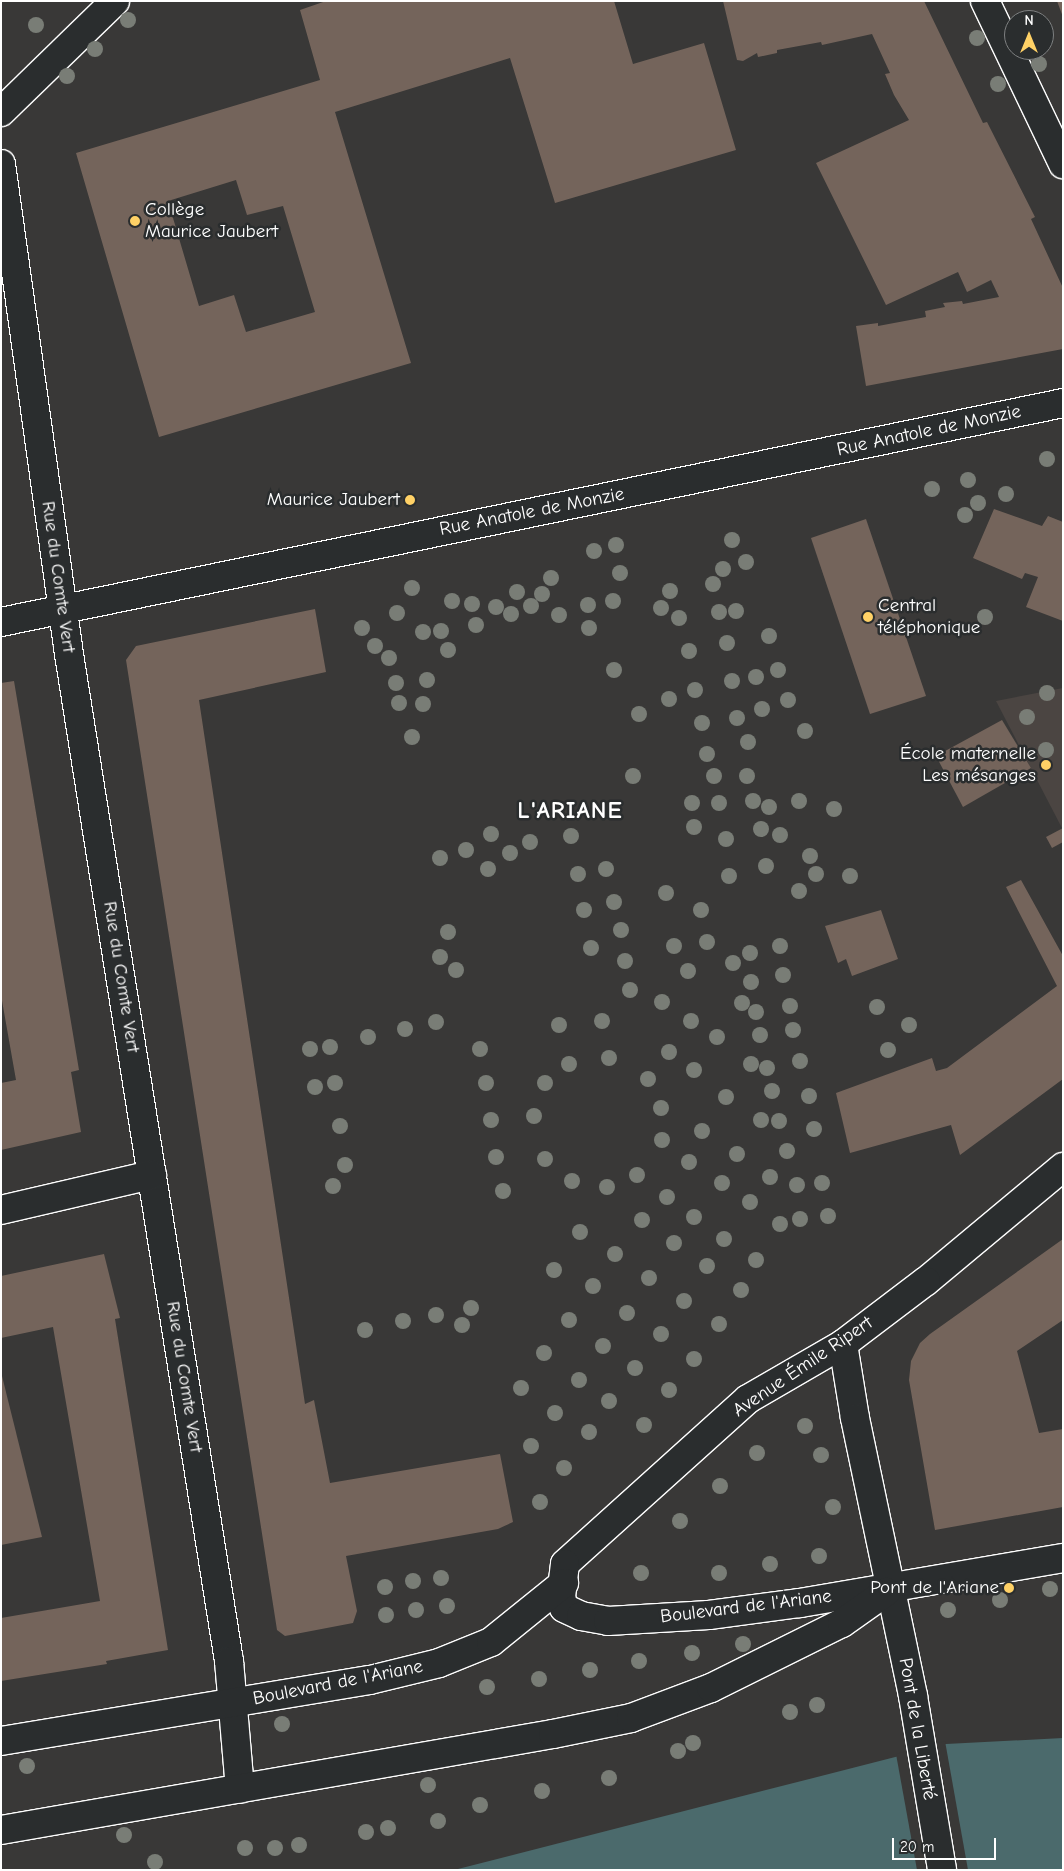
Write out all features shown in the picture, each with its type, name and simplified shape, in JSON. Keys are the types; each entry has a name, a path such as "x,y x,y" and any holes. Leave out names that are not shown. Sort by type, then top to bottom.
{"street":[{"path":"1,112 115,1"},
{"path":"985,1 1063,164"},
{"name":"Rue du Comte Vert","path":"1,164 63,609 229,1661 240,1789"},
{"name":"Rue Anatole de Monzie","path":"1,622 1063,403"},
{"name":"Avenue Émile Ripert","path":"564,1583 565,1564 748,1399 843,1344 926,1281 1063,1168"},
{"path":"1,1210 152,1175"},
{"name":"Pont de la Liberté","path":"843,1344 855,1418 892,1588 913,1696 942,1870"},
{"name":"Boulevard de l'Ariane","path":"564,1583 561,1597 564,1608 581,1616 608,1620 709,1615 892,1588 1063,1558"},
{"name":"Boulevard de l'Ariane","path":"1,1741 370,1680 439,1663 490,1642 564,1583"},
{"name":"Boulevard de l'Ariane","path":"1,1830 631,1718 711,1688 833,1628 892,1588"}],"shaded area":[{"name":"École maternelle Les mésanges","path":"1063,688 1063,830 996,701"}],"water":[{"path":"1063,1738 1063,1870 454,1870 946,1744"}],"pier":[{"path":"945,1741 968,1870 917,1870 896,1754"}],"building":[{"name":"Collège Maurice Jaubert","path":"326,1 614,1 633,64 704,43 736,150 555,203 510,58 335,112 411,363 159,437 76,153 320,80 300,10","holes":["236,180 247,215 283,206 315,312 246,332 234,295 199,306 168,201"]},
{"path":"723,1 924,1 983,123 987,122 1035,217 1031,219 1063,288 1063,349 866,386 856,326 878,323 878,326 926,317 925,311 945,307 943,303 962,301 963,304 999,297 991,280 967,292 958,272 886,305 816,163 909,120 894,95 885,74 890,73 872,34 822,45 821,42 777,50 777,53 758,57 757,53 743,61 737,60"},
{"path":"1057,1 1063,1 1063,17"},
{"path":"994,509 1042,526 1048,516 1063,522 1063,621 1026,607 1038,577 1025,573 1022,579 973,558"},
{"name":"Central téléphonique","path":"866,519 926,696 870,714 811,538"},
{"path":"315,609 326,672 199,700 305,1404 314,1400 330,1483 500,1454 513,1522 498,1529 346,1556 357,1611 353,1623 285,1636 277,1630 126,660 136,646"},
{"path":"14,681 79,1070 71,1072 81,1132 1,1150 1,1083 16,1080 1,995 1,683"},
{"path":"1002,720 1031,768 963,807 936,756"},
{"path":"1063,828 1063,842 1052,848 1046,837"},
{"path":"1021,880 1063,956 1063,1079 960,1155 951,1125 850,1153 836,1093 932,1058 936,1071 947,1068 1057,986 1006,887"},
{"path":"881,910 898,959 852,976 846,959 838,963 825,926"},
{"path":"1063,1239 1063,1320 1017,1351 1039,1433 1063,1429 1063,1507 935,1530 909,1380 911,1361 920,1343 930,1334"},
{"path":"104,1254 120,1318 115,1319 168,1650 106,1661 107,1664 1,1681 1,1618 100,1601 53,1327 1,1338 1,1276"},
{"path":"1,1372 42,1537 1,1545"}],"place":[{"name":"Collège Maurice Jaubert","path":"135,221"},
{"name":"Maurice Jaubert","path":"410,500"},
{"name":"Central téléphonique","path":"868,617"},
{"name":"École maternelle Les mésanges","path":"1046,765"},
{"name":"Pont de l'Ariane","path":"1009,1588"}],"district":[{"name":"L'ARIANE","path":"570,811"}]}
